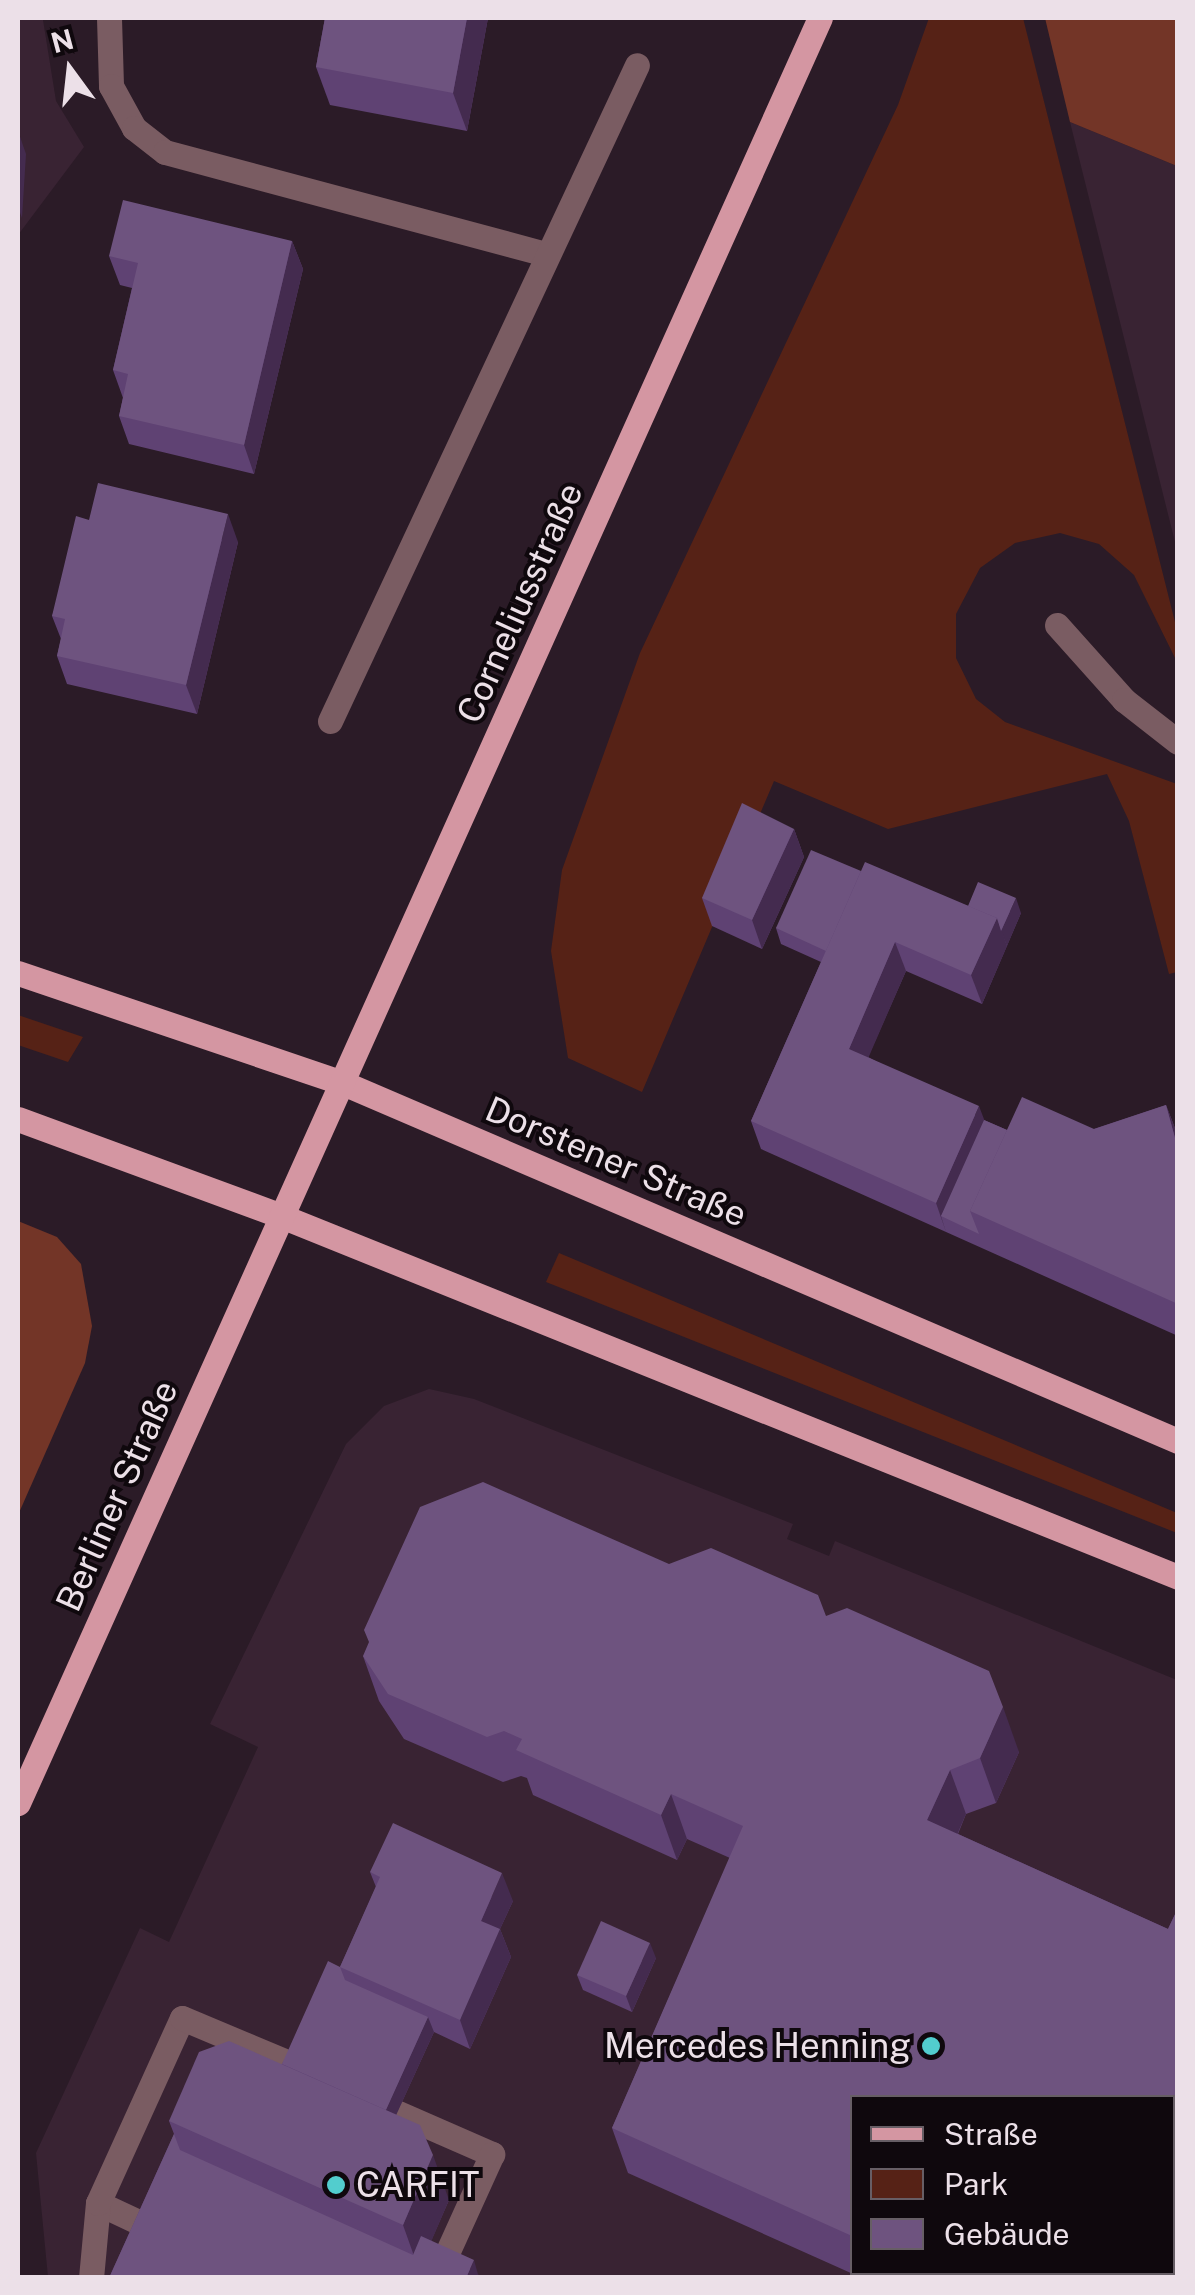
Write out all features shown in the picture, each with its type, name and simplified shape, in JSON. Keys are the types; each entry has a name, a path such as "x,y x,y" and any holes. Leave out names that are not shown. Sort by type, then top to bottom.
{"main road":[{"name":"Corneliusstraße","path":"280,1216 343,1084 820,18"},
{"name":"Dorstener Straße","path":"18,974 343,1084 1178,1441"},
{"path":"18,1119 280,1216 1178,1577"},
{"name":"Berliner Straße","path":"18,1804 280,1216"}],"street":[{"path":"108,18 111,86 134,128 165,152 547,254"},
{"path":"330,721 637,65"},
{"path":"1057,626 1124,700 1178,742"},
{"path":"91,2278 98,2203 182,2018 294,2065"},
{"path":"398,2112 492,2154 444,2260"},
{"path":"98,2203 145,2225"}],"shaded area":[{"path":"1045,18 1177,18 1177,166 1070,122"},
{"path":"18,19 43,20 56,101 84,147 18,235"},
{"path":"1070,122 1177,166 1177,550"},
{"path":"18,1221 57,1237 81,1264 92,1326 85,1363 18,1515"},
{"path":"429,1389 474,1399 793,1524 787,1539 829,1556 835,1541 1177,1680 1177,2277 48,2277 36,2153 140,1928 169,1942 258,1747 210,1724 346,1444 384,1406"}],"green space":[{"path":"929,18 1023,18 1177,630 1177,662 1134,575 1099,544 1060,533 1015,543 980,568 956,614 956,658 976,699 1005,722 1177,784 1177,972 1169,974 1129,821 1107,774 888,829 774,781 642,1092 568,1058 551,951 562,870 640,653 898,105"},
{"path":"18,1015 83,1037 68,1062 18,1045"},
{"path":"559,1253 1177,1513 1177,1533 546,1282"}],"building":[{"path":"325,18 467,18 453,93 316,67"},
{"path":"123,200 292,241 244,445 119,416 128,374 113,370 138,263 109,256"},
{"path":"98,483 228,514 186,685 57,656 65,619 52,616 76,516 89,520"},
{"path":"742,803 794,829 752,920 702,898"},
{"path":"811,850 861,871 826,951 776,928"},
{"path":"865,862 997,918 971,975 895,942 849,1049 979,1106 936,1203 751,1121"},
{"path":"978,882 1016,898 1001,931 997,918 968,906"},
{"path":"1022,1097 1094,1129 1166,1105 1178,1149 1178,1304 970,1211"},
{"path":"984,1120 1007,1130 970,1211 979,1234 941,1216"},
{"path":"483,1482 669,1564 711,1548 818,1595 826,1616 847,1608 989,1671 1003,1707 980,1758 950,1770 927,1820 1168,1929 1178,1908 1178,2168 1175,2095 850,2095 850,2235 612,2128 743,1826 671,1794 661,1815 516,1750 522,1739 504,1731 487,1737 388,1694 363,1656 369,1642 364,1630 420,1507"},
{"path":"393,1823 502,1873 481,1921 500,1929 460,2020 340,1967 380,1877 370,1872"},
{"path":"601,1921 650,1943 626,1996 577,1975"},
{"path":"328,1961 340,1967 345,1980 428,2017 386,2110 282,2064"},
{"path":"229,2041 420,2125 433,2155 403,2225 169,2121 199,2052"},
{"path":"174,2134 180,2150 413,2255 421,2236 474,2260 466,2278 109,2278"},
{"path":"940,2275 1015,2275 1014,2278"}],"place":[{"name":"Mercedes Henning","path":"931,2046"},
{"name":"CARFIT","path":"336,2185"}]}
